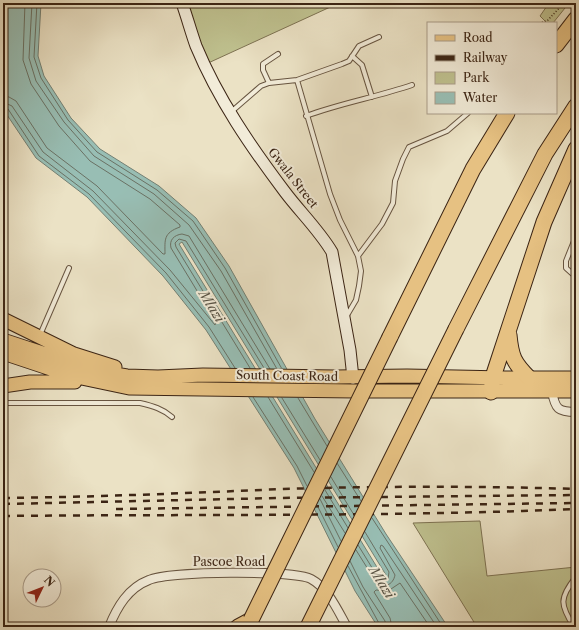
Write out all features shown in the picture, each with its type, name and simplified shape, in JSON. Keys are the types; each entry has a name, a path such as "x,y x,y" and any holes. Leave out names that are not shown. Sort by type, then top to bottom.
{"highway":[{"path":"557,44 576,20"},
{"path":"308,627 545,154 576,106"},
{"path":"245,625 473,169 506,114"},
{"path":"492,385 544,222 576,149"},
{"path":"508,332 510,353 513,360 529,378"}],"main road":[{"path":"3,320 74,354 124,370 186,375"},
{"name":"South Coast Road","path":"3,340 97,371 127,376 158,377 203,375 353,378 407,376 552,391 574,391"},
{"name":"South Coast Road","path":"3,353 72,376 129,388 340,391 492,385 529,378 575,377"},
{"path":"3,386 30,382 55,381 129,388"}],"street":[{"name":"Gwala Street","path":"182,3 197,47 248,141 276,180 332,252 345,319 353,378"},
{"path":"552,391 556,405 565,412 576,412"},
{"name":"Pascoe Road","path":"109,627 121,602 132,590 148,580 169,574 246,573 303,576 310,578 323,588 348,627"}],"lane":[{"path":"231,112 261,86 269,82 297,80 342,64 352,56 359,46 379,37"},
{"path":"269,82 263,70 263,64 278,54"},
{"path":"352,56 362,65 372,97"},
{"path":"297,80 306,116 330,194 340,220 358,256 361,271 359,286 356,300 345,319"},
{"path":"306,116 338,104 372,97 412,85"},
{"path":"358,256 382,224 393,204 395,181 409,147 447,131 467,114"},
{"path":"576,236 566,261 566,268 576,277"},
{"path":"39,338 69,268"},
{"path":"574,391 575,377"},
{"path":"3,402 140,403 156,407 166,412 172,418"},
{"path":"574,627 562,602 565,592 576,578"}],"path":[{"path":"543,22 547,21 564,3"}],"green space":[{"path":"182,3 339,3 206,64"},
{"path":"549,3 569,3 554,22 546,22 540,16"},
{"path":"480,521 487,576 576,567 576,627 477,627 413,523"}],"water":[{"name":"Mlazi","path":"3,3 41,3 38,56 44,76 71,118 100,149 159,186 196,218 229,266 315,419 386,534 448,627 378,627 355,591 294,468 206,330 163,276 87,197 36,158 3,109","holes":["182,242 386,575 383,577 179,244"]}],"railway":[{"path":"3,498 108,496 356,487 576,489"},
{"path":"3,504 277,498 576,495"},
{"path":"116,509 576,503"},
{"path":"3,516 361,514 504,512 576,509"}]}
